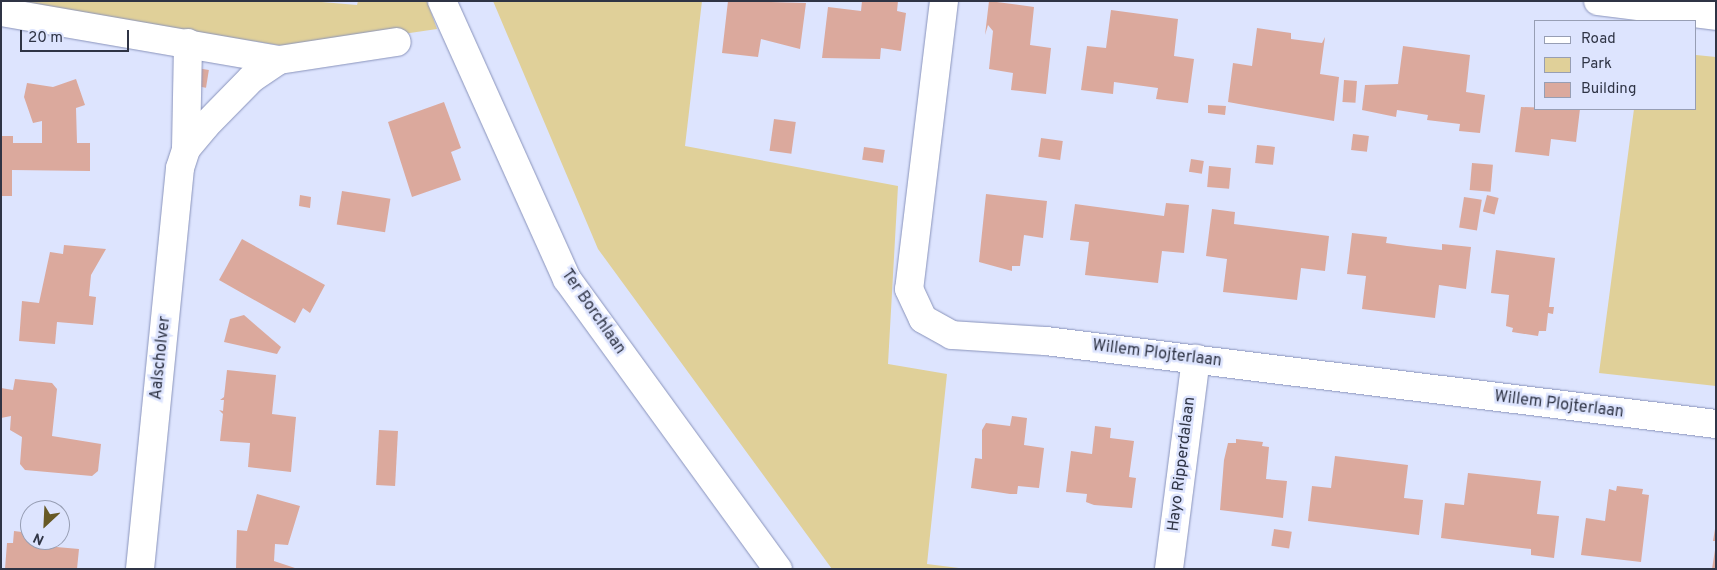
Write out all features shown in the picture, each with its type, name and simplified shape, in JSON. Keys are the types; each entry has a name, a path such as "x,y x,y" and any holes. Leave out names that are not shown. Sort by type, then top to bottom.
{"street":[{"name":"Ter Borchlaan","path":"442,1 567,279 778,569"},
{"name":"Willem Plojterlaan","path":"944,1 909,289 923,319 952,335 1046,341 1716,424"},
{"path":"1598,1 1716,16"},
{"name":"Aalscholver","path":"1,12 279,60 398,42"},
{"name":"Aalscholver","path":"140,569 180,168 186,149 188,43"},
{"name":"Aalscholver","path":"186,149 251,79 279,60"},
{"name":"Hayo Ripperdalaan","path":"1169,569 1196,359"}],"green space":[{"path":"8,1 310,1 357,5 358,1 427,1 437,29 301,49"},
{"path":"493,1 702,1 685,146 898,186 888,364 947,374 927,564 967,569 832,569 598,249"},
{"path":"1697,55 1716,57 1716,386 1599,373 1634,110 1697,110"}],"building":[{"path":"728,1 806,3 800,49 761,39 758,57 722,53"},
{"path":"862,1 898,1 897,11 906,13 901,51 881,48 880,59 822,58 828,7 861,11"},
{"path":"989,1 1034,7 1030,45 1051,48 1046,94 1011,90 1013,73 989,69 993,31 988,25 985,35"},
{"path":"1111,10 1178,19 1174,56 1194,59 1188,103 1156,99 1158,88 1114,82 1113,94 1081,90 1087,46 1106,48"},
{"path":"1257,28 1291,33 1291,39 1322,43 1325,37 1320,74 1339,77 1334,121 1228,102 1233,63 1252,66"},
{"path":"1403,46 1470,55 1466,92 1485,95 1480,133 1459,131 1460,124 1427,120 1428,115 1397,110 1396,117 1362,110 1365,85 1398,84"},
{"path":"197,68 209,70 206,88 194,86"},
{"path":"76,79 85,105 76,108 77,143 90,143 90,171 12,170 12,196 1,196 1,136 13,136 13,143 42,143 42,121 33,123 24,97 27,83 53,87"},
{"path":"1344,80 1357,81 1355,103 1342,102"},
{"path":"444,102 461,148 451,152 461,180 412,197 388,122"},
{"path":"1208,105 1226,106 1225,115 1208,113"},
{"path":"1521,107 1534,107 1534,110 1580,110 1576,142 1551,139 1549,156 1515,152"},
{"path":"774,119 796,122 791,154 770,151"},
{"path":"1353,134 1369,136 1367,152 1351,150"},
{"path":"1041,138 1063,141 1060,160 1038,157"},
{"path":"1257,145 1275,147 1273,165 1255,163"},
{"path":"864,147 885,150 883,163 862,160"},
{"path":"1191,159 1204,161 1202,174 1189,172"},
{"path":"1472,163 1493,165 1491,192 1470,190"},
{"path":"1209,166 1231,168 1229,189 1207,187"},
{"path":"342,191 390,199 385,232 337,225"},
{"path":"986,194 1047,201 1043,238 1024,235 1020,266 1012,266 1012,271 979,262"},
{"path":"300,195 311,197 310,208 299,206"},
{"path":"1487,195 1499,198 1495,214 1483,211"},
{"path":"1464,197 1482,200 1477,230 1459,228"},
{"path":"1166,203 1189,205 1184,253 1162,251 1158,283 1085,275 1089,242 1070,240 1075,204 1164,216"},
{"path":"1212,209 1235,212 1234,224 1329,236 1325,271 1301,268 1297,300 1223,292 1227,259 1206,256"},
{"path":"1352,233 1387,237 1386,243 1407,246 1442,250 1442,244 1471,247 1466,289 1439,285 1435,318 1362,309 1366,276 1347,274"},
{"path":"242,239 325,285 310,313 303,308 295,323 219,280"},
{"path":"64,245 106,249 91,275 89,296 96,297 93,325 57,322 55,344 19,341 22,301 39,303 50,252 63,254"},
{"path":"1496,250 1555,258 1549,307 1554,307 1553,314 1548,313 1546,331 1539,331 1538,336 1512,332 1513,328 1506,326 1509,295 1491,293"},
{"path":"244,315 281,347 277,354 224,342 230,319"},
{"path":"227,370 276,375 272,414 296,417 291,472 248,467 250,443 220,441 223,414 219,410 223,411 224,400 220,400 224,397"},
{"path":"15,379 52,383 57,389 52,436 101,444 98,471 92,476 25,470 20,464 22,437 10,430 11,416 1,418 1,388 13,390"},
{"path":"1012,416 1027,418 1024,445 1044,448 1039,488 1018,486 1017,494 1010,494 971,488 975,458 982,459 982,430 986,423 1010,426"},
{"path":"1095,426 1111,428 1110,438 1134,441 1129,477 1136,478 1132,508 1094,505 1086,502 1087,494 1066,492 1071,451 1092,454"},
{"path":"379,430 398,431 395,486 376,485"},
{"path":"1236,439 1263,442 1262,446 1269,447 1266,479 1287,481 1283,518 1220,510 1224,460 1228,443 1236,443"},
{"path":"1335,456 1408,465 1404,498 1423,500 1419,535 1308,521 1312,486 1331,488"},
{"path":"1468,473 1541,481 1537,514 1559,516 1554,558 1531,555 1531,549 1441,538 1445,503 1464,505"},
{"path":"1617,486 1643,489 1642,494 1649,495 1641,562 1581,555 1586,518 1605,521 1609,489 1616,491"},
{"path":"257,494 300,506 288,545 275,544 274,561 298,569 236,569 237,530 247,531"},
{"path":"1274,529 1292,532 1289,549 1271,546"},
{"path":"1715,529 1716,541 1713,541"},
{"path":"14,531 20,532 20,550 79,549 77,569 5,569 7,543 13,543"},
{"path":"1715,550 1716,569 1712,569"}]}
